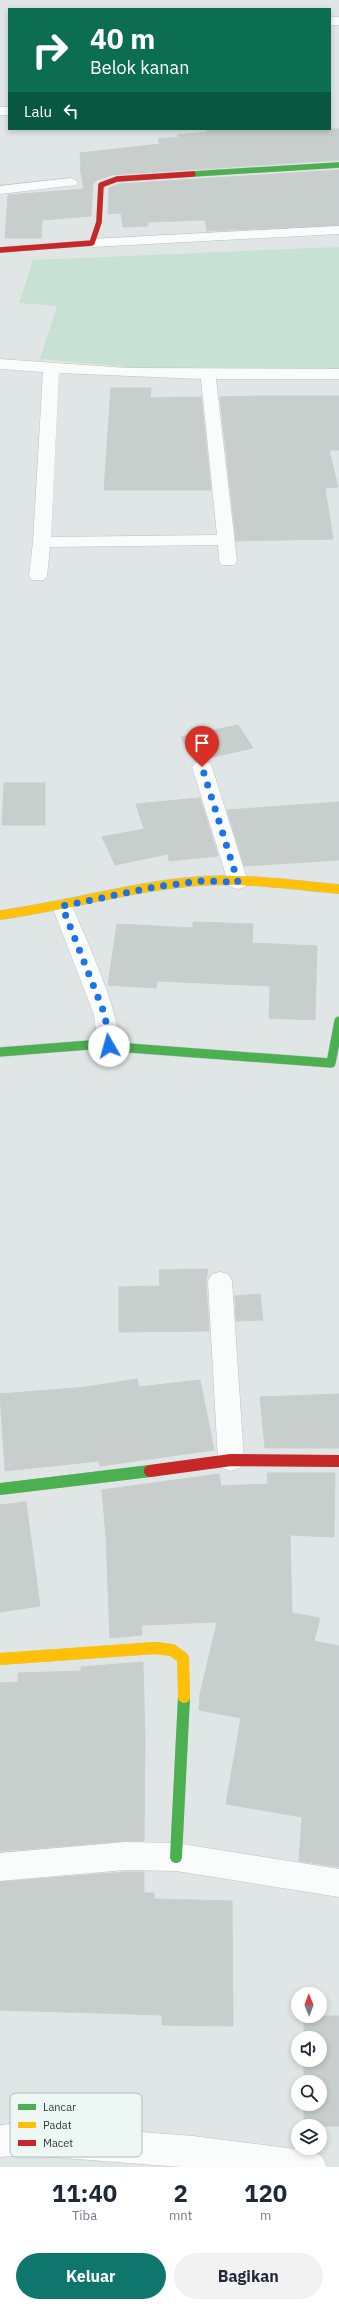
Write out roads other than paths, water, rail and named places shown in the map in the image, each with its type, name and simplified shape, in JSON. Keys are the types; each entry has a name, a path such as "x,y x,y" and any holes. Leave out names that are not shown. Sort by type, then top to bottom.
{"street":[{"path":"92,243 98,222 101,185 106,182 117,179 215,172 288,169 339,164"},
{"path":"0,190 71,182"},
{"path":"0,250 92,243 339,230"},
{"path":"0,364 51,369 208,375 339,374"},
{"path":"38,576 42,542 51,369"},
{"path":"208,375 228,561"},
{"path":"42,542 226,540"},
{"path":"202,767 238,882"},
{"path":"0,916 62,906 155,887 200,881 339,889"},
{"path":"62,906 105,1015 109,1046"},
{"path":"0,1052 89,1045 331,1064 339,1021"},
{"path":"220,1281 232,1460"},
{"path":"0,1489 79,1481 232,1460 339,1461"},
{"path":"0,1659 155,1648 172,1650 183,1658 185,1680 176,1857"},
{"path":"0,1867 125,1856 176,1857 339,1883"},
{"path":"0,2141 10,2140"},
{"path":"142,2148 193,2152 311,2167"}]}
